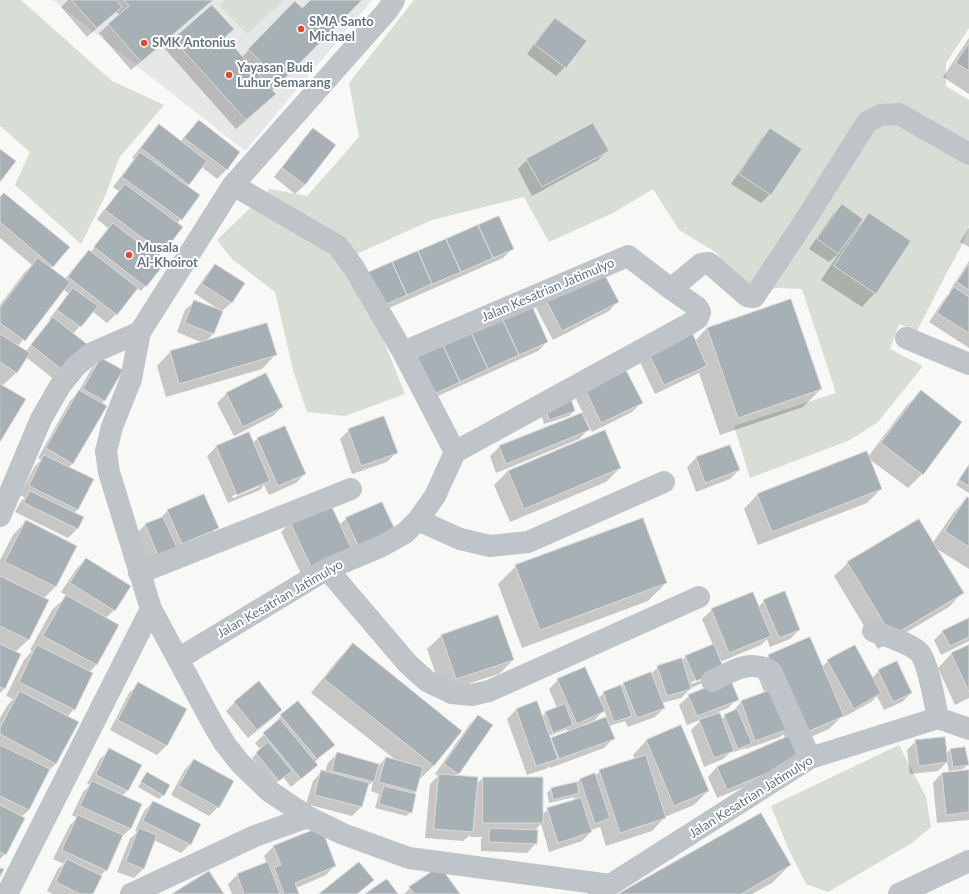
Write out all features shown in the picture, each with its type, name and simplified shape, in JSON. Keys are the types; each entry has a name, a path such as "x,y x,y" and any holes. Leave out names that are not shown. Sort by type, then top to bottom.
{"street":[{"path":"0,516 41,419 60,386 76,366 92,353 140,332 233,185 387,11 394,0"},
{"path":"671,289 701,264 709,263 747,296 754,296 804,222 866,122 881,115 899,114 969,154"},
{"path":"233,185 338,246 354,268 403,352 455,452"},
{"name":"Jalan Kesatrian Jatimulyo","path":"178,659 327,569 382,546 405,533 418,520 435,496 455,452 682,328 698,318 700,312 697,307 630,257 625,256 403,352"},
{"name":"Jalan Kesatrian Jatimulyo","path":"140,332 130,379 112,427 106,451 109,472 151,608 213,724 225,744 240,763 269,791 308,817 342,834 409,858 605,890 810,758 938,718"},
{"path":"906,338 969,364"},
{"path":"418,520 460,539 490,546 528,542 664,482"},
{"path":"139,573 351,489"},
{"path":"327,569 408,664 427,681 452,693 472,695 489,691 699,597"},
{"path":"8,894 151,608"},
{"path":"873,631 920,652 931,686 938,718 969,730"},
{"path":"712,681 745,666 761,666 771,671 810,758"},
{"path":"131,894 255,836 308,817"},
{"path":"899,894 968,863"}],"shaded area":[{"path":"0,0 21,0 112,81 164,105 119,158 106,194 81,244 15,185 30,152 0,126"},
{"name":"Yayasan Budi Luhur Semarang","path":"53,0 372,0 245,151"},
{"path":"225,0 284,0 247,34 219,5"},
{"path":"414,0 969,0 969,28 946,63 946,86 969,100 969,225 962,245 917,331 899,324 890,349 923,366 878,422 850,440 750,478 734,426 836,393 802,289 777,288 741,294 717,253 679,230 653,189 613,213 549,242 524,197 432,220 350,257 405,394 345,416 307,412 293,370 275,292 232,259 217,240 270,189 307,196 359,137 349,83"},
{"path":"899,745 926,797 931,827 912,843 828,892 806,884 788,848 771,806"}],"building":[{"path":"72,0 116,0 122,7 97,28"},
{"name":"SMK Antonius","path":"124,0 213,0 141,62 108,24 129,6"},
{"name":"SMA Santo Michael","path":"311,0 362,0 281,82 248,49 295,1 302,8"},
{"path":"212,5 234,29 225,37 276,94 246,120 173,39"},
{"path":"555,18 587,41 566,68 535,45"},
{"path":"969,43 969,71 956,63"},
{"path":"199,120 240,152 227,170 184,138"},
{"path":"593,123 609,151 542,187 526,159"},
{"path":"159,124 207,161 189,185 141,148"},
{"path":"313,128 336,145 305,185 282,168"},
{"path":"770,128 802,149 771,195 739,174"},
{"path":"0,149 16,161 0,182"},
{"path":"140,152 200,195 182,220 122,177"},
{"path":"125,184 183,227 163,253 105,210"},
{"path":"4,193 70,247 53,267 0,222 0,197"},
{"path":"842,204 863,219 838,254 817,239"},
{"path":"869,213 911,241 876,294 834,266"},
{"path":"499,216 514,249 493,258 478,225"},
{"name":"Musala Al-Khoirot","path":"113,223 165,263 146,287 94,247"},
{"path":"478,225 493,258 461,272 446,239"},
{"path":"446,239 461,272 432,284 418,251"},
{"path":"89,250 138,288 117,315 68,277"},
{"path":"418,251 432,284 407,295 392,262"},
{"path":"38,258 70,282 25,341 0,323 0,308"},
{"path":"392,262 407,295 382,306 367,273"},
{"path":"215,264 245,283 232,303 202,284"},
{"path":"969,264 969,290 957,282"},
{"path":"601,268 619,302 562,331 545,298"},
{"path":"954,287 969,297 969,333 937,313"},
{"path":"73,288 98,306 81,327 57,310"},
{"path":"529,299 548,342 519,355 499,312"},
{"path":"791,299 822,389 738,418 707,328"},
{"path":"194,300 223,311 214,334 185,323"},
{"path":"499,312 519,355 488,369 468,326"},
{"path":"53,317 88,345 65,372 31,345"},
{"path":"267,323 277,355 179,384 170,351"},
{"path":"468,326 488,369 460,382 440,339"},
{"path":"691,330 707,366 664,385 647,350"},
{"path":"0,334 30,353 17,373 0,362"},
{"path":"440,339 460,382 430,396 410,353"},
{"path":"101,358 123,370 105,401 83,389"},
{"path":"626,370 643,403 601,423 585,389"},
{"path":"266,373 283,407 243,427 226,393"},
{"path":"0,384 26,399 0,442"},
{"path":"79,390 107,406 73,464 46,448"},
{"path":"921,390 962,422 923,475 881,443"},
{"path":"570,396 575,411 549,420 544,405"},
{"path":"582,413 590,430 506,464 499,446"},
{"path":"384,416 398,453 361,466 348,429"},
{"path":"285,426 306,474 278,486 257,438"},
{"path":"605,430 621,468 524,509 508,471"},
{"path":"249,432 270,481 237,495 216,446"},
{"path":"730,445 740,470 705,483 696,457"},
{"path":"867,451 882,489 772,532 757,494"},
{"path":"44,455 94,479 78,510 29,486"},
{"path":"969,465 969,486 959,480"},
{"path":"30,491 84,517 78,529 24,503"},
{"path":"204,494 219,528 182,544 167,510"},
{"path":"967,497 969,498 969,547 945,531"},
{"path":"382,502 397,534 361,551 345,518"},
{"path":"330,503 353,552 313,571 290,522"},
{"path":"163,517 178,550 159,558 145,524"},
{"path":"643,518 667,583 540,630 515,565"},
{"path":"919,519 964,593 892,636 847,562"},
{"path":"26,520 77,546 56,587 5,562"},
{"path":"86,558 131,586 115,611 70,583"},
{"path":"0,576 49,600 29,640 0,626"},
{"path":"785,591 800,630 779,638 763,600"},
{"path":"753,592 771,636 729,653 711,609"},
{"path":"66,595 119,625 97,665 43,636"},
{"path":"498,615 514,660 456,679 441,635"},
{"path":"969,618 969,637 950,646 942,631"},
{"path":"810,637 844,716 802,734 768,655"},
{"path":"353,643 462,731 434,766 324,679"},
{"path":"0,644 21,654 5,689 0,687"},
{"path":"714,644 724,669 696,681 685,656"},
{"path":"37,645 93,673 75,710 19,682"},
{"path":"855,645 881,693 854,709 827,660"},
{"path":"969,645 969,692 951,653"},
{"path":"682,658 691,689 667,696 657,666"},
{"path":"897,661 912,693 893,702 878,670"},
{"path":"585,667 605,711 577,724 557,679"},
{"path":"651,672 665,708 637,718 623,683"},
{"path":"730,678 739,700 697,716 688,695"},
{"path":"259,681 282,710 257,730 234,702"},
{"path":"138,682 187,709 167,746 118,720"},
{"path":"621,685 632,716 614,722 603,692"},
{"path":"776,688 791,728 755,741 741,701"},
{"path":"20,691 79,722 56,764 0,734 0,728"},
{"path":"298,701 335,745 317,759 280,715"},
{"path":"537,701 558,759 536,766 516,709"},
{"path":"565,704 573,725 553,733 545,712"},
{"path":"737,709 752,743 738,749 724,715"},
{"path":"720,713 734,751 714,758 699,720"},
{"path":"478,715 493,725 459,774 444,764"},
{"path":"606,717 615,739 559,759 551,738"},
{"path":"280,719 318,765 301,779 263,733"},
{"path":"681,725 709,791 674,806 646,740"},
{"path":"791,735 801,759 727,790 717,767"},
{"path":"945,737 948,762 919,766 915,740"},
{"path":"268,742 292,771 279,781 256,753"},
{"path":"0,745 50,769 29,810 0,796"},
{"path":"965,747 969,765 953,767 950,749"},
{"path":"109,748 142,765 128,791 96,775"},
{"path":"337,752 379,764 374,782 332,771"},
{"path":"646,755 666,818 620,833 599,770"},
{"path":"386,757 423,767 416,792 379,782"},
{"path":"194,759 234,781 219,808 179,786"},
{"path":"321,770 369,783 362,807 315,795"},
{"path":"969,770 969,812 946,815 942,773"},
{"path":"147,772 170,785 164,796 141,782"},
{"path":"595,773 610,818 595,824 580,779"},
{"path":"439,774 478,777 473,832 434,829"},
{"path":"483,777 543,777 543,823 483,823"},
{"path":"92,781 142,804 131,829 80,806"},
{"path":"577,782 579,793 553,800 551,788"},
{"path":"384,786 416,794 412,813 379,804"},
{"path":"581,798 592,832 558,843 547,808"},
{"path":"153,801 201,824 191,845 143,821"},
{"path":"0,805 25,818 6,855 0,852"},
{"path":"761,813 791,865 741,894 618,894"},
{"path":"78,815 123,835 107,871 62,850"},
{"path":"321,827 336,866 295,883 299,894 284,894 274,867 281,865 273,846"},
{"path":"139,828 157,835 144,869 126,862"},
{"path":"490,828 538,830 537,844 489,842"},
{"path":"67,859 102,876 93,894 80,894 56,882"},
{"path":"268,862 280,894 244,894 237,874"},
{"path":"359,862 374,880 357,894 319,894"},
{"path":"440,866 460,894 414,894 409,887"},
{"path":"0,868 4,869 0,877"},
{"path":"209,871 224,894 172,894"},
{"path":"387,879 398,894 365,894"}],"place":[{"name":"SMA Santo Michael","path":"301,29"},
{"name":"SMK Antonius","path":"144,43"},
{"name":"Yayasan Budi Luhur Semarang","path":"229,75"},
{"name":"Musala Al-Khoirot","path":"129,255"}]}
